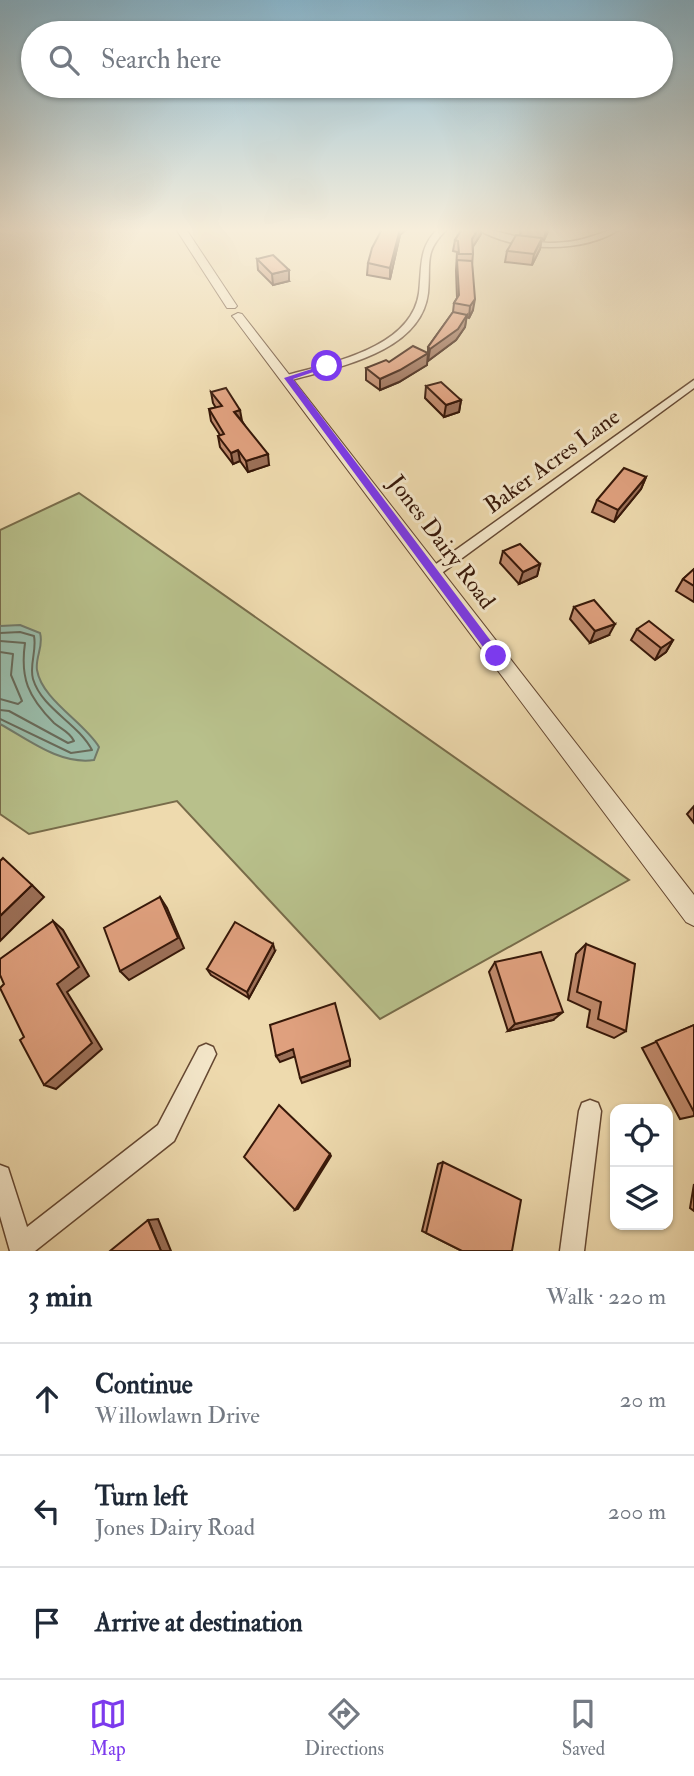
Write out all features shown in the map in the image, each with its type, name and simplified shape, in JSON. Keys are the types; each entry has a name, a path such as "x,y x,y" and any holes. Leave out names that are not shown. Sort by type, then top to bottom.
{"street":[{"name":"Jones Dairy Road","path":"219,287 694,914"},
{"path":"288,378 368,354 397,336 416,316 423,301 424,287"},
{"name":"Baker Acres Lane","path":"434,572 694,383"},
{"path":"0,1176 22,1249 166,1133 206,1054"},
{"path":"572,1251 590,1111"}],"green space":[{"path":"79,493 629,880 380,1019 177,801 29,834 0,814 0,530"}],"water":[{"path":"20,625 40,633 37,670 40,681 55,701 99,747 94,760 81,761 57,755 0,724 0,626"}],"building":[{"path":"459,287 474,287 475,299 470,306 454,303 459,295"},
{"path":"453,312 467,315 458,329 430,349 428,347"},
{"path":"413,346 428,353 380,379 366,368 386,360 389,362"},
{"path":"441,382 461,400 446,405 426,386"},
{"path":"226,388 240,410 234,412 268,454 246,461 238,450 231,453 218,436 224,434 209,409 222,406 211,392"},
{"path":"624,468 646,477 618,510 597,500"},
{"path":"520,544 540,564 523,572 503,551"},
{"path":"694,569 694,586 683,579"},
{"path":"594,600 615,624 595,631 574,607"},
{"path":"649,621 673,640 661,648 637,629"},
{"path":"3,858 32,885 0,916 0,861"},
{"path":"160,897 178,938 120,971 104,928"},
{"path":"53,921 79,967 57,984 92,1043 44,1085 20,1040 24,1037 0,988 4,984 0,975 0,959"},
{"path":"235,922 273,944 247,992 207,969"},
{"path":"586,944 635,964 626,1031 598,1019 601,1002 577,992"},
{"path":"541,952 563,1012 515,1024 495,962"},
{"path":"335,1003 350,1060 300,1078 293,1049 276,1056 270,1025"},
{"path":"694,1025 694,1112 656,1041"},
{"path":"279,1105 330,1154 295,1210 244,1157"},
{"path":"443,1162 521,1200 512,1251 462,1251 426,1233"},
{"path":"148,1220 161,1251 110,1251"}],"route":[{"path":"327,366 288,378 496,656"}]}
